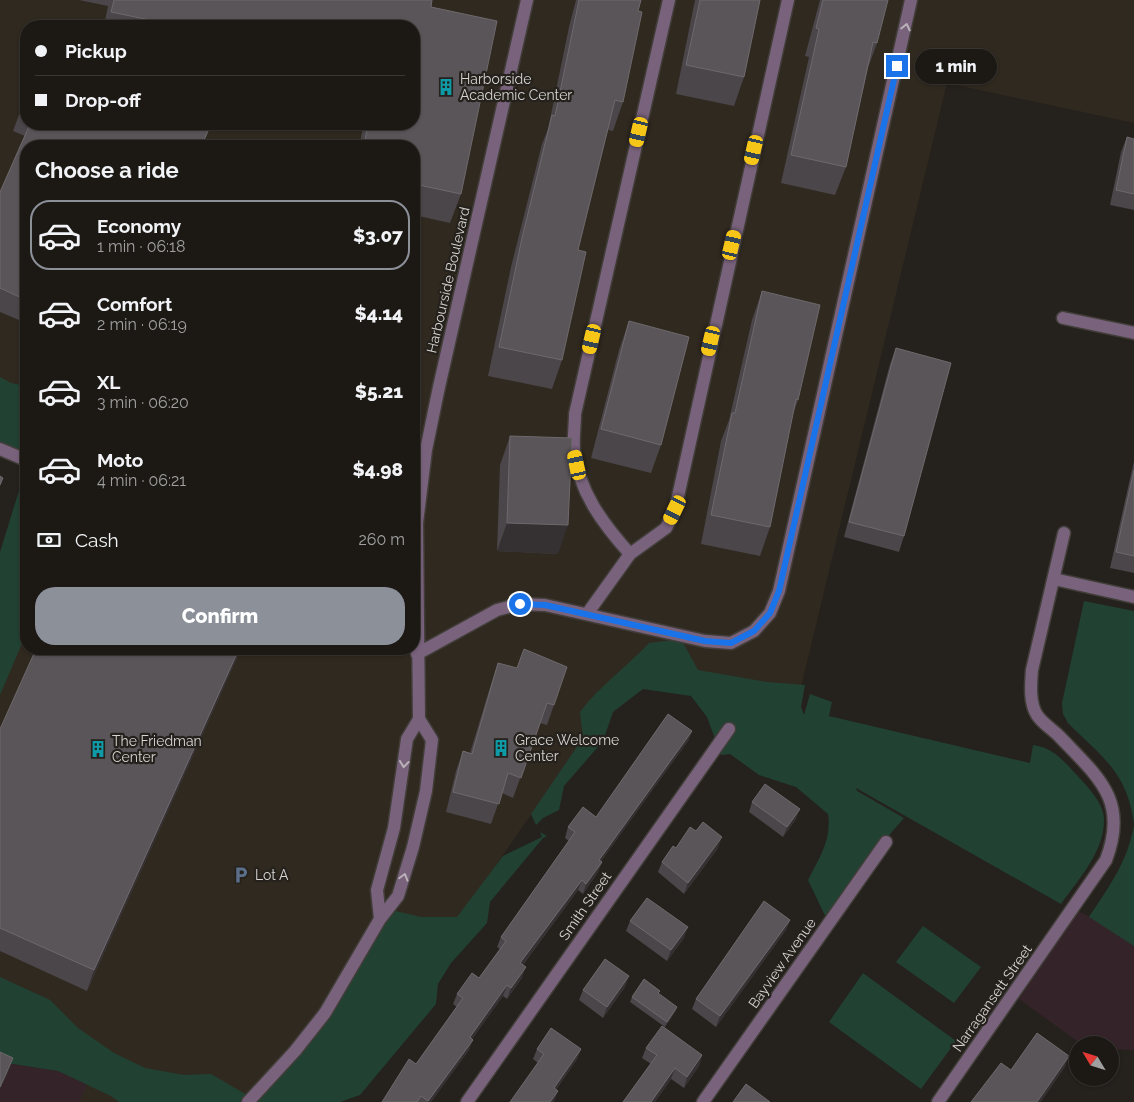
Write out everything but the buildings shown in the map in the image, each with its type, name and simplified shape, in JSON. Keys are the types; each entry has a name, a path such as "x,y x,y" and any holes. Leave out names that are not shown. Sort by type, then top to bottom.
{"street":[{"name":"Harbourside Boulevard","path":"420,499 426,450 527,0"},
{"path":"630,554 593,507 581,481 574,449 575,414 669,0"},
{"path":"587,614 630,554 666,528 675,510 788,0"},
{"path":"420,652 496,610 520,604 545,605 705,641 731,643 754,631 770,613 779,591 912,0"},
{"path":"1063,318 1134,333"},
{"path":"0,449 20,457"},
{"name":"Narragansett Street","path":"938,1102 1106,860 1114,839 1115,819 1112,802 1101,783 1036,714 1031,691 1032,670 1064,533"},
{"path":"1054,579 1134,596"},
{"name":"Harbourside Boulevard","path":"248,1102 295,1051 325,1013 380,919 398,896 426,791 432,740 419,718 417,655"},
{"path":"380,919 377,890 396,819 407,739 419,718"},
{"name":"Smith Street","path":"467,1102 729,729"},
{"name":"Bayview Avenue","path":"703,1102 886,842"}],"shaded area":[{"path":"0,0 1134,0 1134,123 947,83 786,749 666,668 610,701 437,950 306,1102 79,1102 92,1073 0,1034 0,566 20,515 20,655 420,655 420,140 20,140 20,441 0,432"},
{"path":"1077,911 1134,936 1134,1050 1119,1049 1119,1036 1070,1036 1019,999"},
{"path":"0,1062 58,1071 111,1096 119,1102 0,1102"}],"green space":[{"path":"0,377 11,383 20,385 20,455 0,447"},
{"path":"20,487 20,648 0,695 0,552"},
{"path":"1084,601 1134,611 1134,824 1126,791 1112,767 1068,723 1063,714 1062,703"},
{"path":"681,639 698,670 767,682 805,685 801,707 804,715 810,694 832,702 829,716 1030,763 1033,745 1045,748 1064,762 1093,793 1101,806 1104,819 1103,831 1095,854 1061,904 856,788 857,791 904,818 884,841 828,922 808,880 826,841 829,823 828,814 796,787 759,775 730,754 721,755 707,717 691,696 643,689 613,712 603,741 564,786 559,810 543,818 536,825 531,814 583,738 580,712 596,693 649,643"},
{"path":"1134,825 1134,946 1089,917 1111,884 1122,862"},
{"path":"540,832 547,836 543,838 490,902 487,923 451,963 438,984 436,1004 360,1095 340,1102 119,1102 111,1096 58,1071 0,1062 0,977 50,1000 78,1028 114,1053 145,1068 184,1075 211,1074 247,1095 254,1092 335,996 383,908 421,917 457,917 503,856 542,837"},
{"path":"923,926 981,967 954,1003 896,962"},
{"path":"863,973 956,1041 921,1089 829,1022"}],"place":[{"name":"Harborside Academic Center","path":"446,87"},
{"name":"Grace Welcome Center","path":"501,748"},
{"name":"The Friedman Center","path":"98,749"},
{"name":"Lot A","path":"241,875"}],"route":[{"path":"520,604 545,605 705,641 731,643 754,631 770,613 779,591 897,66"}]}
